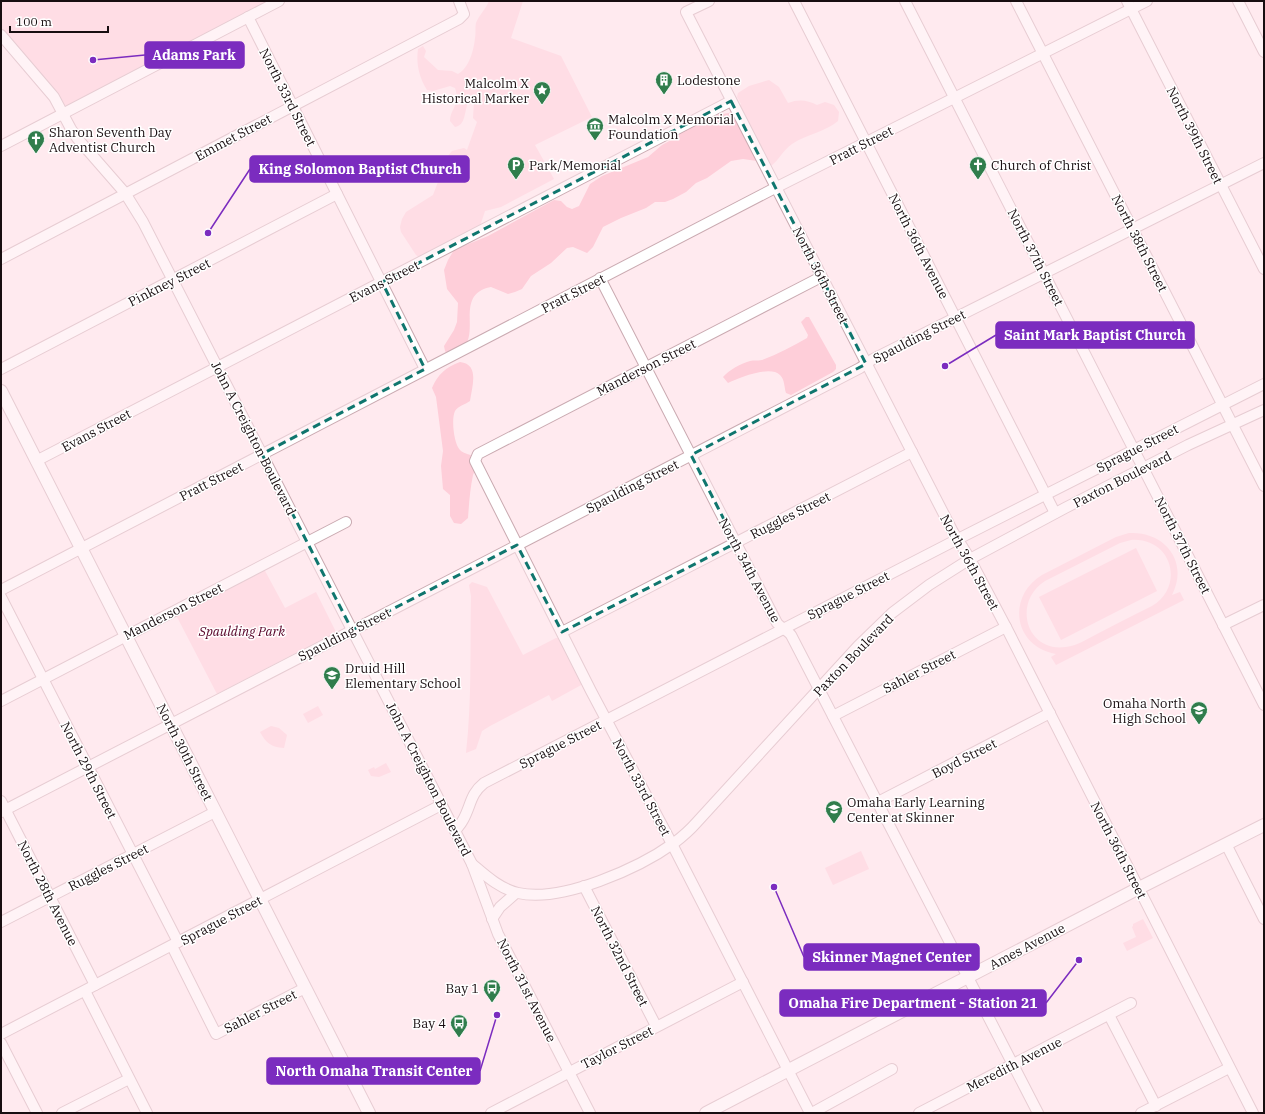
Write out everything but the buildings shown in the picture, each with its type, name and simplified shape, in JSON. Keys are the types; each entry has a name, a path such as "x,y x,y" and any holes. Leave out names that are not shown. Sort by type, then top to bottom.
{"main road":[{"name":"North 30th Street","path":"1,391 369,1113"},
{"name":"Ames Avenue","path":"706,1113 1139,888 1264,825"}],"street":[{"path":"1,146 279,1"},
{"name":"Emmet Street","path":"1,259 460,19 464,14 459,1"},
{"name":"North 36th Street","path":"709,1 686,12 866,364 1006,627 1253,1113"},
{"name":"North 36th Avenue","path":"794,1 1055,513"},
{"name":"North 37th Street","path":"905,1 1264,705"},
{"name":"North 38th Street","path":"1016,1 1264,486"},
{"name":"Pratt Street","path":"1,590 600,278 1043,53 1129,5 1147,1"},
{"path":"1238,1 1264,52"},
{"name":"North 39th Street","path":"1129,5 1264,269"},
{"name":"North 33rd Street","path":"248,17 425,369"},
{"name":"John A Creighton Boulevard","path":"1,35 54,97 81,144 125,193 143,222 472,864"},
{"name":"Evans Street","path":"36,461 731,101"},
{"name":"Spaulding Street","path":"2,807 88,767 866,364 1264,163"},
{"name":"Pinkney Street","path":"1,369 336,194"},
{"name":"Manderson Street","path":"475,461 478,454 821,277"},
{"name":"North 34th Avenue","path":"600,278 777,623 791,635 1038,1113"},
{"name":"Sprague Street","path":"455,831 463,820 476,791 484,783 958,538 1264,384"},
{"name":"Paxton Boulevard","path":"472,864 490,879 516,892 529,894 550,894 584,886 646,860 684,835 858,646 892,614 929,585 970,559 1055,513 1232,424 1264,410"},
{"name":"Ruggles Street","path":"562,632 912,452"},
{"name":"North 33rd Street","path":"475,461 607,720 811,1113"},
{"name":"Manderson Street","path":"1,701 346,522"},
{"name":"North 29th Street","path":"1,597 133,854 216,1034"},
{"path":"1224,626 1264,605"},
{"name":"Sahler Street","path":"833,716 1006,627"},
{"name":"Boyd Street","path":"878,802 1050,713"},
{"name":"Sprague Street","path":"1,1034 441,805"},
{"name":"North 28th Avenue","path":"2,807 95,986"},
{"name":"Ruggles Street","path":"1,922 215,812"},
{"path":"1226,844 1264,919"},
{"name":"North 31st Avenue","path":"472,864 500,939 590,1113"},
{"name":"North 32nd Street","path":"584,886 656,1026"},
{"path":"492,919 500,907 516,892"},
{"name":"Taylor Street","path":"491,1113 656,1026 744,982"},
{"name":"Sahler Street","path":"216,1034 305,988"},
{"path":"85,991 147,1113"},
{"name":"Meredith Avenue","path":"919,1113 1131,1003"},
{"path":"1109,1014 1156,1106"},
{"path":"1,1043 37,1113"},
{"path":"1141,1113 1229,1068"},
{"path":"811,1113 892,1069"},
{"path":"62,1113 129,1079"}],"highlighted area":[{"path":"731,101 866,364 691,455 736,543 562,632 517,545 352,630 262,454 425,369 382,282"}],"green space":[{"path":"1,1 272,1 67,106 63,104 1,29"},
{"path":"489,1 523,1 511,38 561,56 592,117 535,145 554,179 501,207 485,211 480,226 420,258 416,255 401,232 400,227 402,219 406,212 433,195 448,156 452,151 464,148 467,150 477,122 473,118 474,103 471,101 468,103 463,121 459,126 455,127 450,121 450,117 457,99 455,88 450,86 433,91 427,90 419,70 417,60 418,49 423,46 426,51 424,57 438,70 452,71 458,74 468,63 474,43 476,23"},
{"path":"769,80 779,87 788,103 803,101 817,105 825,102 834,105 839,112 838,121 827,128 792,144 771,166 757,161 743,159 731,161 707,178 696,183 686,192 673,199 665,202 655,202 646,208 603,227 593,247 587,253 573,247 567,248 551,263 531,276 522,289 508,294 491,287 480,291 474,298 471,306 467,342 462,348 447,354 444,346 457,322 458,303 447,289 444,270 454,250 488,236 554,200 561,201 567,207 572,209 579,206 590,184 602,176 648,157 662,145 673,139 680,132 716,115 729,113 741,104 737,97 738,93 749,86"},
{"path":"806,317 809,317 836,365 836,369 833,372 791,395 786,393 783,379 775,372 769,371 754,373 728,383 723,377 725,374 742,364 768,358 807,338 808,335 801,322"},
{"path":"460,362 470,367 473,383 470,401 460,406 455,411 453,420 454,431 458,447 460,450 474,458 476,466 471,486 468,518 461,524 454,523 450,516 450,495 443,489 441,466 443,451 436,397 432,388 443,372"},
{"path":"1129,533 1142,534 1153,537 1163,543 1175,560 1178,571 1177,583 1172,595 1180,592 1184,600 1056,665 1051,657 1056,654 1042,649 1031,642 1024,632 1020,620 1020,608 1023,596 1031,584 1042,575 1116,537","holes":["1131,540 1145,541 1156,546 1164,554 1169,564 1171,575 1169,586 1162,597 1152,606 1082,642 1066,647 1052,647 1041,642 1033,634 1028,624 1027,613 1029,601 1035,590 1045,581 1120,543"]},
{"path":"1136,548 1157,591 1061,640 1039,597"},
{"name":"Spaulding Park","path":"264,569 285,608 316,592 336,632 217,694 176,615"},
{"path":"472,582 487,587 523,655 556,638 559,638 583,684 552,701 549,695 490,726 482,731 476,749 466,753 470,674 471,596 469,585"},
{"path":"318,706 323,715 308,723 303,714"},
{"path":"271,726 279,728 287,735 284,748 272,745 262,736 260,732"},
{"path":"386,763 391,772 379,777 371,776 368,770 374,767 375,769"},
{"path":"861,851 869,869 833,885 825,868"},
{"path":"1143,919 1153,938 1127,951 1123,943 1136,937 1132,927 1133,924"}],"place":[{"name":"Adams Park","path":"93,60"},
{"name":"Lodestone","path":"664,95"},
{"name":"Malcolm X Historical Marker","path":"542,105"},
{"name":"Malcolm X Memorial Foundation","path":"595,141"},
{"name":"Sharon Seventh Day Adventist Church","path":"36,154"},
{"name":"Park/Memorial","path":"516,180"},
{"name":"Church of Christ","path":"978,180"},
{"name":"King Solomon Baptist Church","path":"208,233"},
{"name":"Saint Mark Baptist Church","path":"945,366"},
{"name":"Druid Hill Elementary School","path":"332,690"},
{"name":"Omaha North High School","path":"1199,725"},
{"name":"Omaha Early Learning Center at Skinner","path":"834,824"},
{"name":"Skinner Magnet Center","path":"774,887"},
{"name":"Omaha Fire Department - Station 21","path":"1079,960"},
{"name":"Bay 1","path":"492,1003"},
{"name":"North Omaha Transit Center","path":"497,1015"},
{"name":"Bay 4","path":"459,1038"}]}
